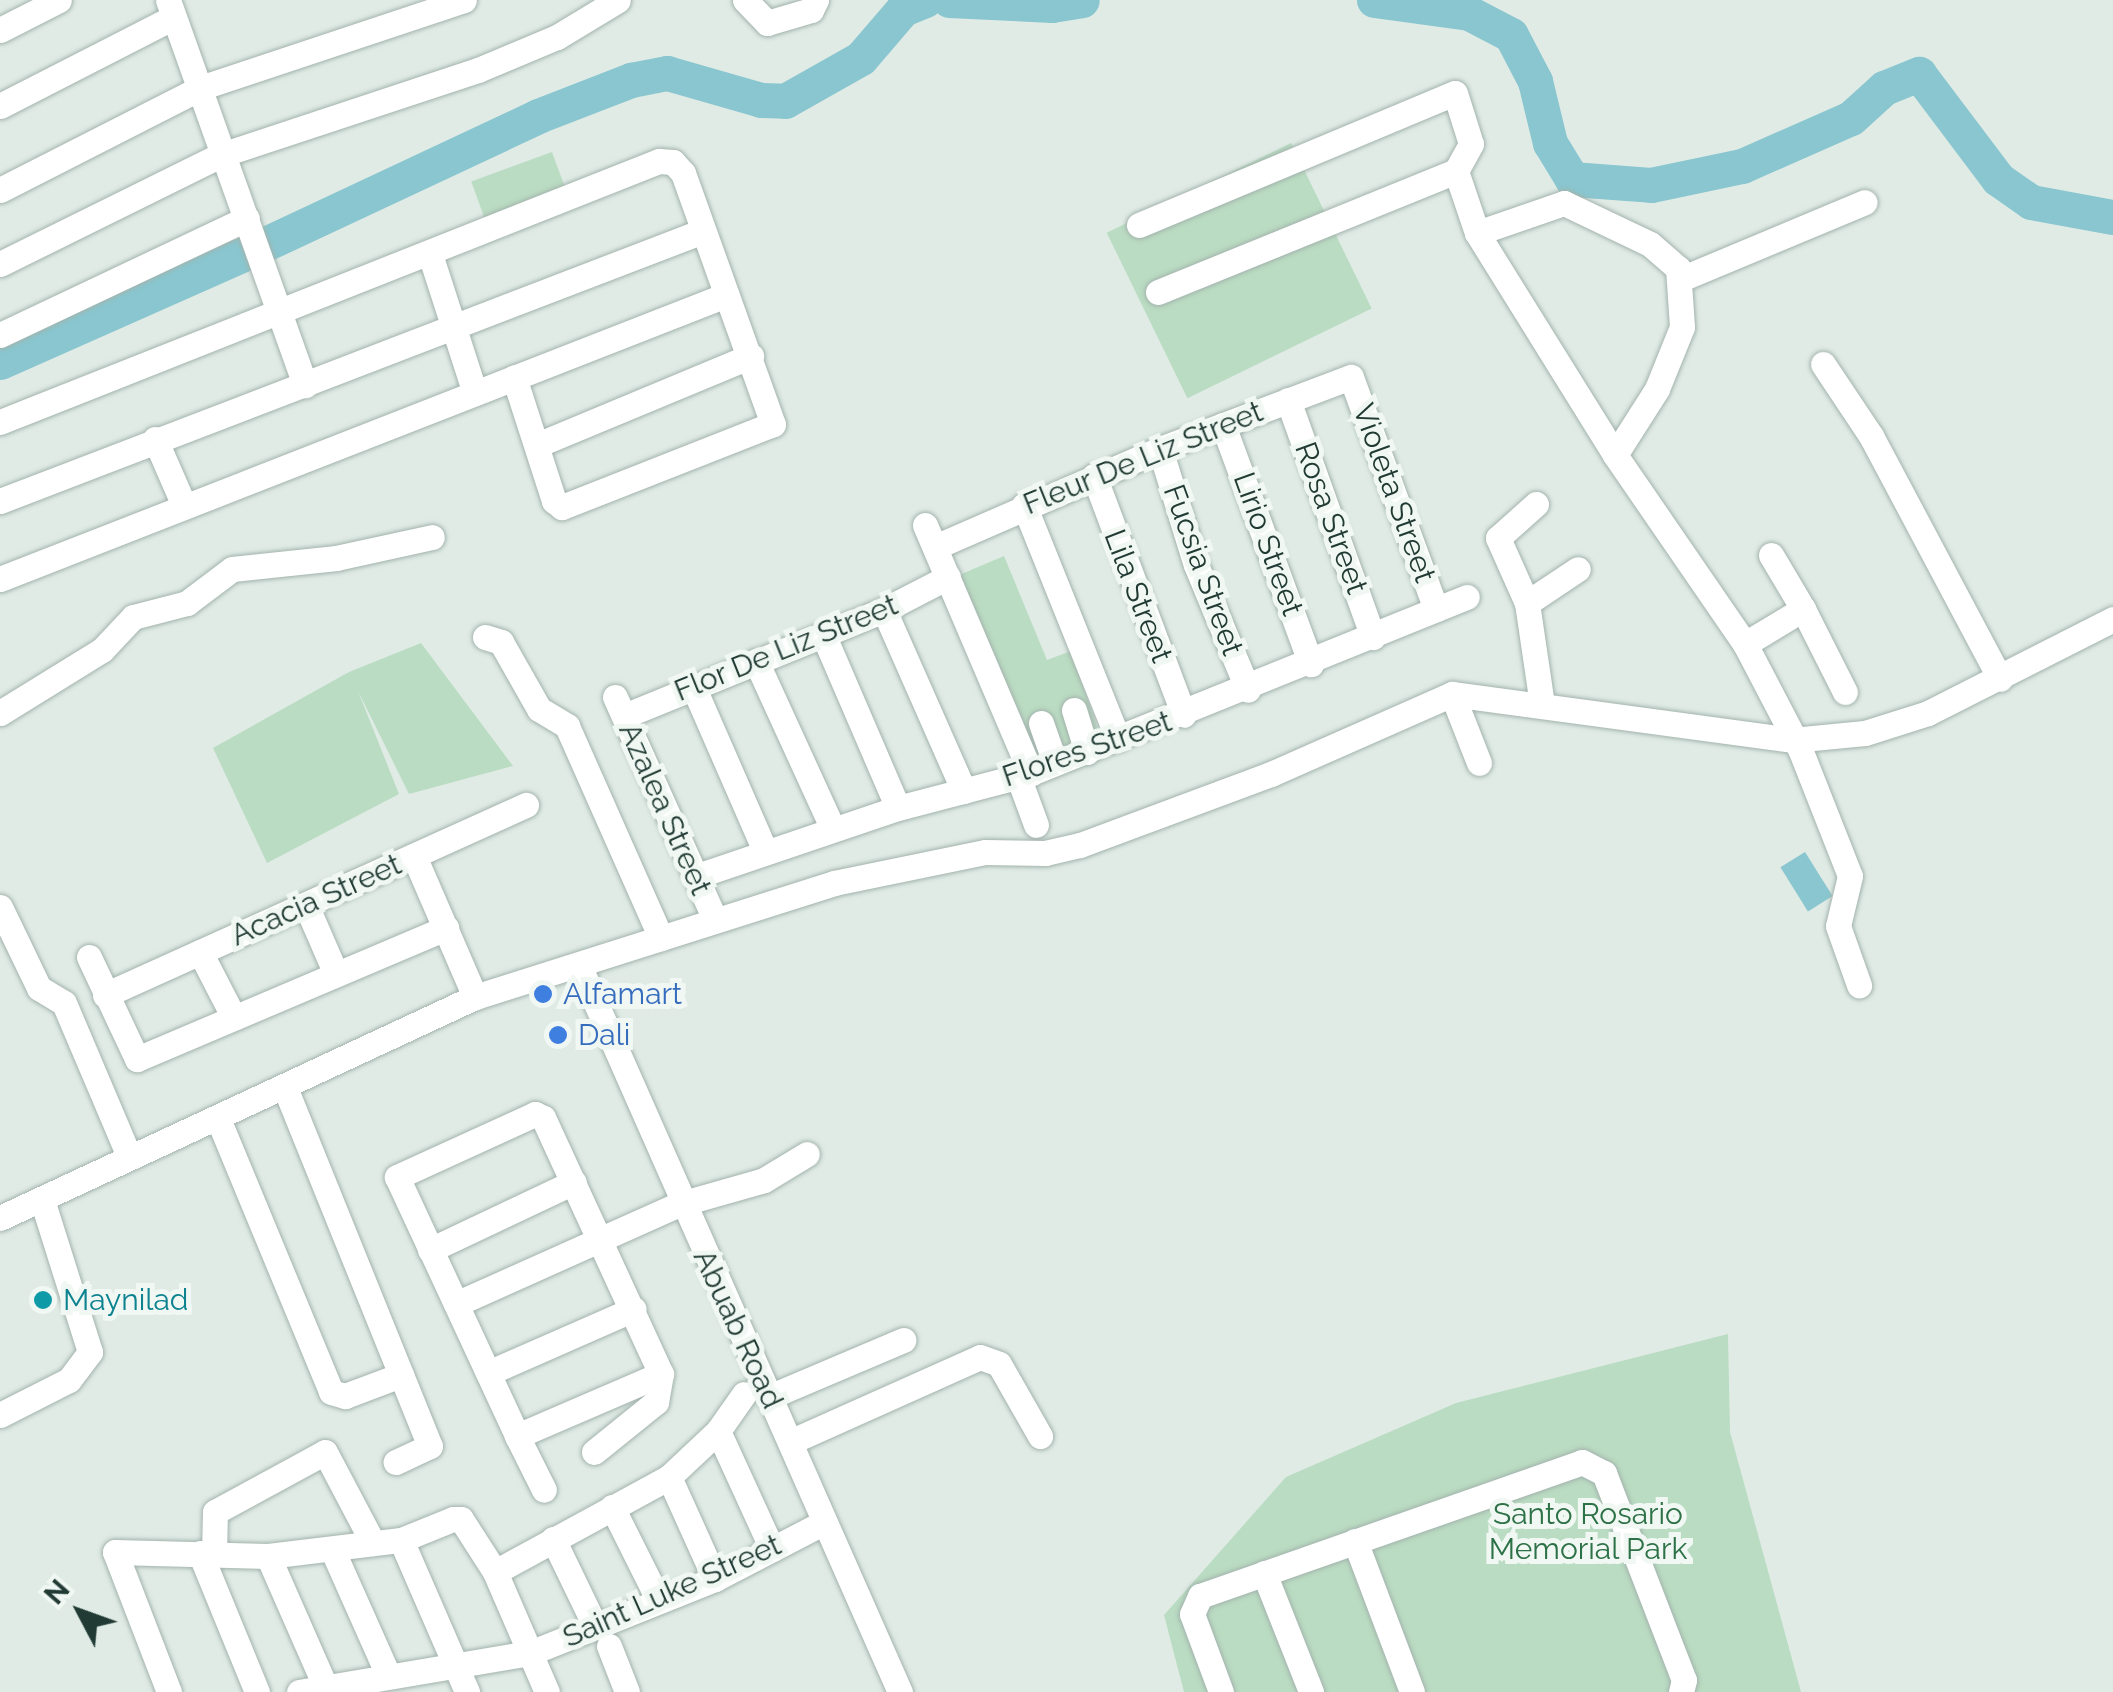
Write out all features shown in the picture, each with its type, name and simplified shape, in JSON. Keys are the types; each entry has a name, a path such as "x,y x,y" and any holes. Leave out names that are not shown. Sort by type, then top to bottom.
{"street":[{"path":"0,30 59,0"},
{"path":"0,190 200,88 464,0"},
{"path":"0,264 221,155 478,70 557,37 618,0"},
{"path":"745,0 767,23 811,10 816,0"},
{"path":"0,106 171,9 306,385"},
{"path":"1139,225 1456,93 1471,144 1456,171 1158,292"},
{"path":"0,422 281,314 659,161 673,162 683,173 774,416 767,428 562,507 554,500 514,377"},
{"path":"1456,171 1477,232 1615,455 1745,644 1792,740 1850,876 1838,926 1858,985"},
{"path":"1681,279 1865,202"},
{"path":"1477,232 1564,203 1650,244 1678,268 1682,328 1657,390 1615,455"},
{"path":"0,501 702,230"},
{"path":"0,335 255,241"},
{"path":"430,254 474,390"},
{"path":"0,579 183,502 726,294"},
{"path":"537,445 751,356"},
{"path":"1823,364 1871,436 2000,678"},
{"name":"Fleur De Liz Street","path":"948,578 930,536 1024,505 1160,449 1352,378"},
{"name":"Violeta Street","path":"1352,378 1436,609"},
{"name":"Rosa Street","path":"1288,400 1373,636"},
{"name":"Lirio Street","path":"1223,425 1311,664"},
{"path":"155,439 183,502"},
{"name":"Fucsia Street","path":"1160,449 1196,565 1248,690"},
{"name":"Lila Street","path":"1094,476 1184,715"},
{"path":"1536,504 1498,538 1527,603 1542,705"},
{"path":"1024,505 1118,740"},
{"path":"0,714 102,650 133,617 187,602 232,569 336,558 432,538"},
{"path":"1771,554 1845,692"},
{"path":"1527,603 1578,569"},
{"path":"948,578 1035,771"},
{"name":"Flor De Liz Street","path":"619,706 693,686 884,610 948,578"},
{"name":"Flores Street","path":"697,876 833,828 1035,771 1248,690 1468,597"},
{"path":"1745,644 1802,609"},
{"path":"884,610 964,790"},
{"path":"0,1218 129,1156 286,1090 475,998 834,883 985,852 1045,853 1080,844 1234,789 1452,694 1542,705 1634,724 1792,740 1865,733 2000,678 2113,620"},
{"path":"823,634 898,808"},
{"path":"485,637 501,642 540,708 568,726 660,938"},
{"path":"756,661 833,828"},
{"path":"693,686 765,851"},
{"path":"1452,694 1480,764"},
{"name":"Azalea Street","path":"619,706 715,920"},
{"path":"1074,710 1087,752"},
{"path":"1036,825 1035,771 1041,723"},
{"name":"Acacia Street","path":"106,995 526,805"},
{"path":"414,856 475,998"},
{"path":"0,906 39,988 64,1004 129,1156"},
{"path":"306,906 336,974"},
{"path":"90,957 137,1059 446,928"},
{"path":"200,952 234,1018"},
{"name":"Abuab Road","path":"579,965 756,1395 790,1442 900,1692"},
{"path":"286,1090 434,1455 395,1462"},
{"path":"544,1490 397,1182 400,1173 535,1114 543,1118 602,1238 661,1374 656,1402 594,1452"},
{"path":"219,1121 332,1392 345,1396 401,1375"},
{"path":"456,1304 680,1204 747,1187 807,1154"},
{"path":"430,1250 574,1182"},
{"path":"0,1415 68,1380 87,1364 90,1352 42,1200"},
{"path":"488,1373 634,1308"},
{"path":"494,1572 669,1476 756,1395 903,1340"},
{"path":"790,1442 980,1358 999,1364 1040,1436"},
{"path":"517,1436 661,1374"},
{"path":"718,1432 772,1549"},
{"path":"257,1692 207,1554 215,1512 325,1452 373,1542"},
{"path":"1221,1692 1193,1604 1264,1574 1582,1462 1594,1464 1604,1473 1684,1680 1681,1692"},
{"path":"669,1476 715,1578"},
{"path":"612,1507 658,1599"},
{"path":"169,1692 115,1552 268,1556 402,1540 453,1519 460,1520 494,1572 547,1692"},
{"name":"Saint Luke Street","path":"299,1692 530,1653 602,1636 658,1599 715,1578 813,1528"},
{"path":"554,1539 628,1692"},
{"path":"402,1540 467,1692"},
{"path":"1355,1541 1412,1692"},
{"path":"332,1549 388,1676"},
{"path":"268,1556 326,1686"},
{"path":"1264,1574 1312,1692"}],"green space":[{"path":"1291,143 1372,308 1187,398 1107,233"},
{"path":"552,152 566,190 485,219 471,181"},
{"path":"1004,556 1047,660 1071,651 1103,744 1035,763 959,575"},
{"path":"421,643 513,766 409,794 358,691 399,794 267,863 213,748 349,672"},
{"name":"Santo Rosario Memorial Park","path":"1728,1334 1730,1432 1801,1692 1184,1692 1164,1615 1286,1477 1456,1403"}],"water":[{"path":"1805,852 1833,896 1808,911 1780,867"}],"waterway":[{"path":"261,246 538,116 631,80 667,73 761,100 785,101 861,58 903,9 925,0"},
{"path":"949,0 1052,5 1082,0"},
{"path":"1374,0 1469,13 1511,35 1535,81 1550,143 1572,179 1651,185 1742,166 1851,118 1884,88 1919,74 1998,179 2031,202 2113,217"},
{"path":"0,362 241,255"}],"place":[{"name":"Alfamart","path":"543,994"},
{"name":"Dali","path":"558,1035"},
{"name":"Maynilad","path":"43,1300"}]}
